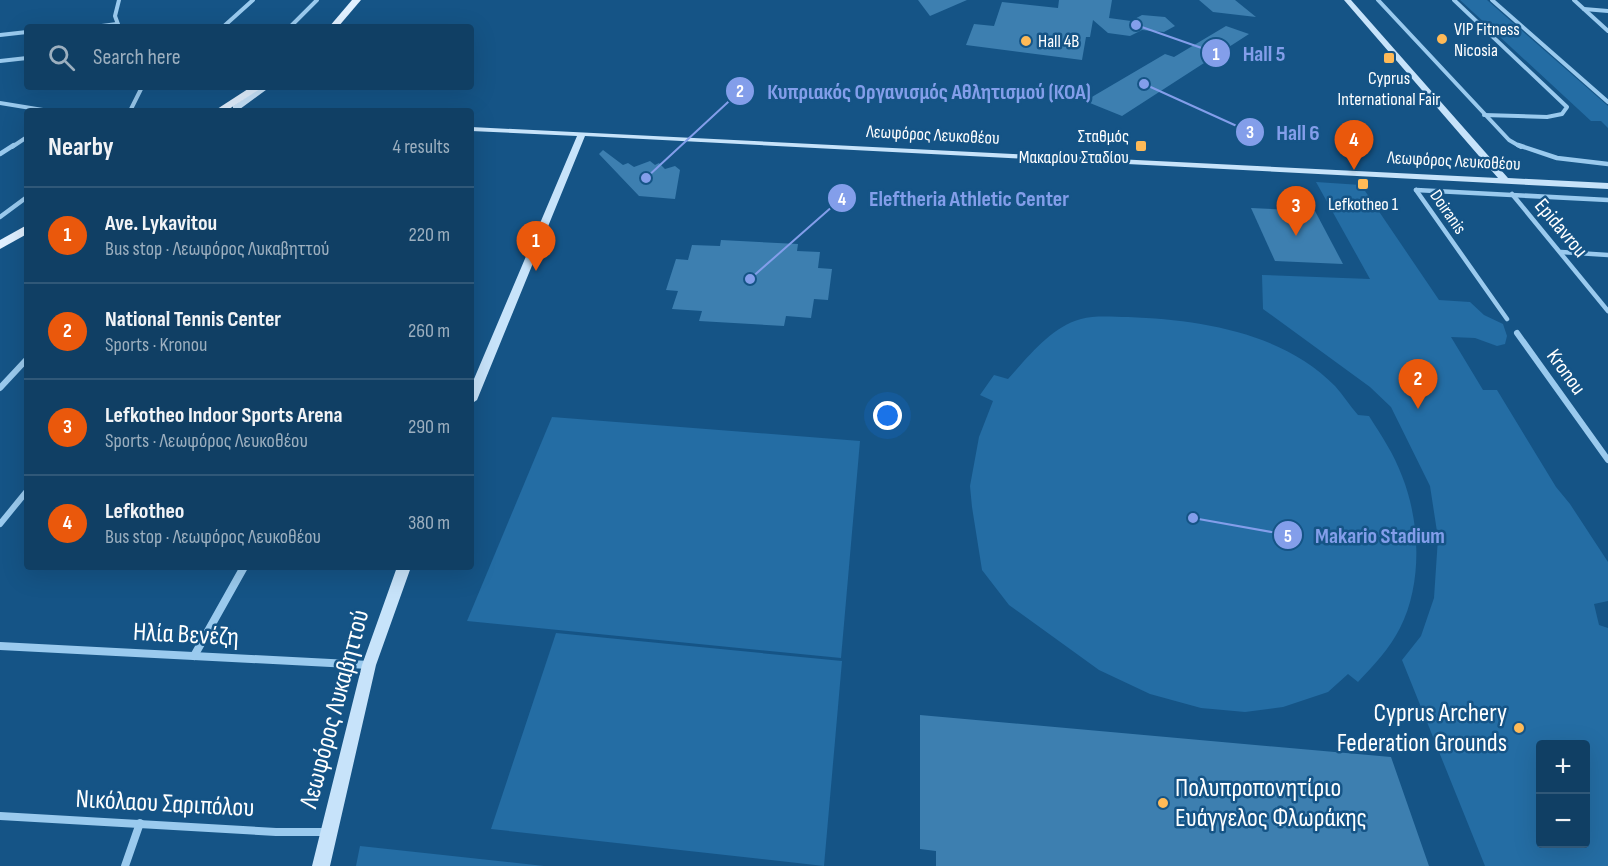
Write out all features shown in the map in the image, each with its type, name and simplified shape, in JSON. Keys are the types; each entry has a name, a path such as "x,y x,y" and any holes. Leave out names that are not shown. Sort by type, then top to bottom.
{"main road":[{"path":"336,24 357,0"},
{"path":"1347,0 1505,180"},
{"path":"224,108 253,90"},
{"path":"239,108 262,90"},
{"name":"Λεωφόρος Λευκοθέου","path":"474,129 1608,186"},
{"path":"474,393 582,134"},
{"path":"1453,177 1483,171 1487,168 1487,159"},
{"path":"1487,159 1520,176 1544,182"},
{"path":"0,245 24,231"},
{"name":"Λεωφόρος Λυκαβηττού","path":"321,866 369,665 403,570"}],"street":[{"path":"118,24 115,16 119,0"},
{"path":"226,24 253,0"},
{"path":"293,24 317,0"},
{"path":"1377,0 1502,134 1528,151 1556,159 1608,164"},
{"path":"1454,0 1567,107 1562,114 1547,117 1484,115"},
{"path":"1492,0 1608,102"},
{"path":"1574,0 1608,31"},
{"path":"1584,9 1608,11"},
{"path":"0,35 24,32"},
{"path":"0,61 24,58"},
{"path":"132,108 140,90"},
{"path":"0,103 31,108"},
{"path":"0,154 24,139"},
{"name":"Doiranis","path":"1507,319 1416,190 1608,200"},
{"name":"Epidavrou","path":"1512,194 1608,311"},
{"path":"0,217 24,199"},
{"path":"1561,252 1608,255"},
{"name":"Kronou","path":"1517,333 1608,460"},
{"path":"0,388 24,362"},
{"path":"0,524 24,495"},
{"path":"194,656 242,570"},
{"name":"Ηλία Βενέζη","path":"0,646 369,665"},
{"name":"Νικόλαου Σαριπόλου","path":"0,816 276,832 328,832"},
{"path":"125,866 140,823"}],"shaded area":[{"path":"1460,0 1487,0 1608,106 1608,128 1601,121 1591,121"},
{"path":"1316,182 1361,185 1439,300 1470,302 1484,315 1503,324 1507,336 1505,344 1497,346 1475,338 1451,337 1483,390 1497,390 1556,487 1570,504 1608,562 1608,601 1594,604 1599,625 1608,628 1608,866 1485,866 1402,660 1421,636 1434,598 1438,538 1430,486 1391,407 1370,387 1263,309 1262,275 1370,279"},
{"path":"1092,317 1183,321 1239,332 1265,341 1314,368 1335,386 1358,415 1369,416 1378,430 1402,476 1413,512 1415,572 1413,592 1400,628 1387,649 1358,682 1348,674 1328,692 1283,707 1245,712 1201,708 1150,694 1099,670 1009,605 982,570 970,486 979,437 993,401 980,395 994,375 1008,379 1032,352 1070,323"},
{"path":"552,417 860,441 841,658 467,621"},
{"path":"556,633 842,661 824,866 491,829"},
{"path":"360,846 544,866 356,866"}],"building":[{"path":"918,0 967,0 930,16"},
{"path":"1059,0 1112,0 1109,18 1131,21 1142,15 1165,17 1175,26 1164,32 1142,30 1130,36 1108,33 1093,20 1090,37 1086,37 1082,60 966,45 974,24 994,26 1002,2 1058,8"},
{"path":"1199,0 1235,0 1256,17 1213,12"},
{"path":"1226,26 1249,34 1122,116 1085,101 1165,54 1174,57"},
{"path":"603,150 623,165 628,163 634,167 650,161 655,165 659,163 665,169 675,166 680,170 675,199 639,196 599,154"},
{"path":"1251,208 1315,211 1343,264 1275,261"},
{"path":"721,240 798,244 797,251 820,252 818,268 832,269 828,300 814,299 811,318 786,316 784,326 699,321 702,311 672,309 678,291 666,290 676,259 688,260 692,245 720,246"},
{"name":"Πολυπροπονητίριο Ευάγγελος Φλωράκης","path":"920,715 1391,757 1429,866 936,866 936,851 920,849"}],"place":[{"name":"Hall 5","path":"1136,25"},
{"name":"VIP Fitness Nicosia","path":"1442,39"},
{"name":"Hall 4B","path":"1026,41"},
{"name":"Cyprus International Fair","path":"1389,58"},
{"name":"Hall 6","path":"1144,84"},
{"name":"Σταθμός Μακαρίου Σταδίου","path":"1141,146"},
{"name":"Lefkotheo","path":"1354,170"},
{"name":"Κυπριακός Οργανισμός Αθλητισμού (ΚΟΑ)","path":"646,178"},
{"name":"Lefkotheo 1","path":"1363,184"},
{"name":"Lefkotheo Indoor Sports Arena","path":"1296,236"},
{"name":"Ave. Lykavitou","path":"536,271"},
{"name":"Eleftheria Athletic Center","path":"750,279"},
{"name":"National Tennis Center","path":"1418,409"},
{"name":"Makario Stadium","path":"1193,518"},
{"name":"Cyprus Archery Federation Grounds","path":"1519,728"},
{"name":"Πολυπροπονητίριο Ευάγγελος Φλωράκης","path":"1163,803"}]}
